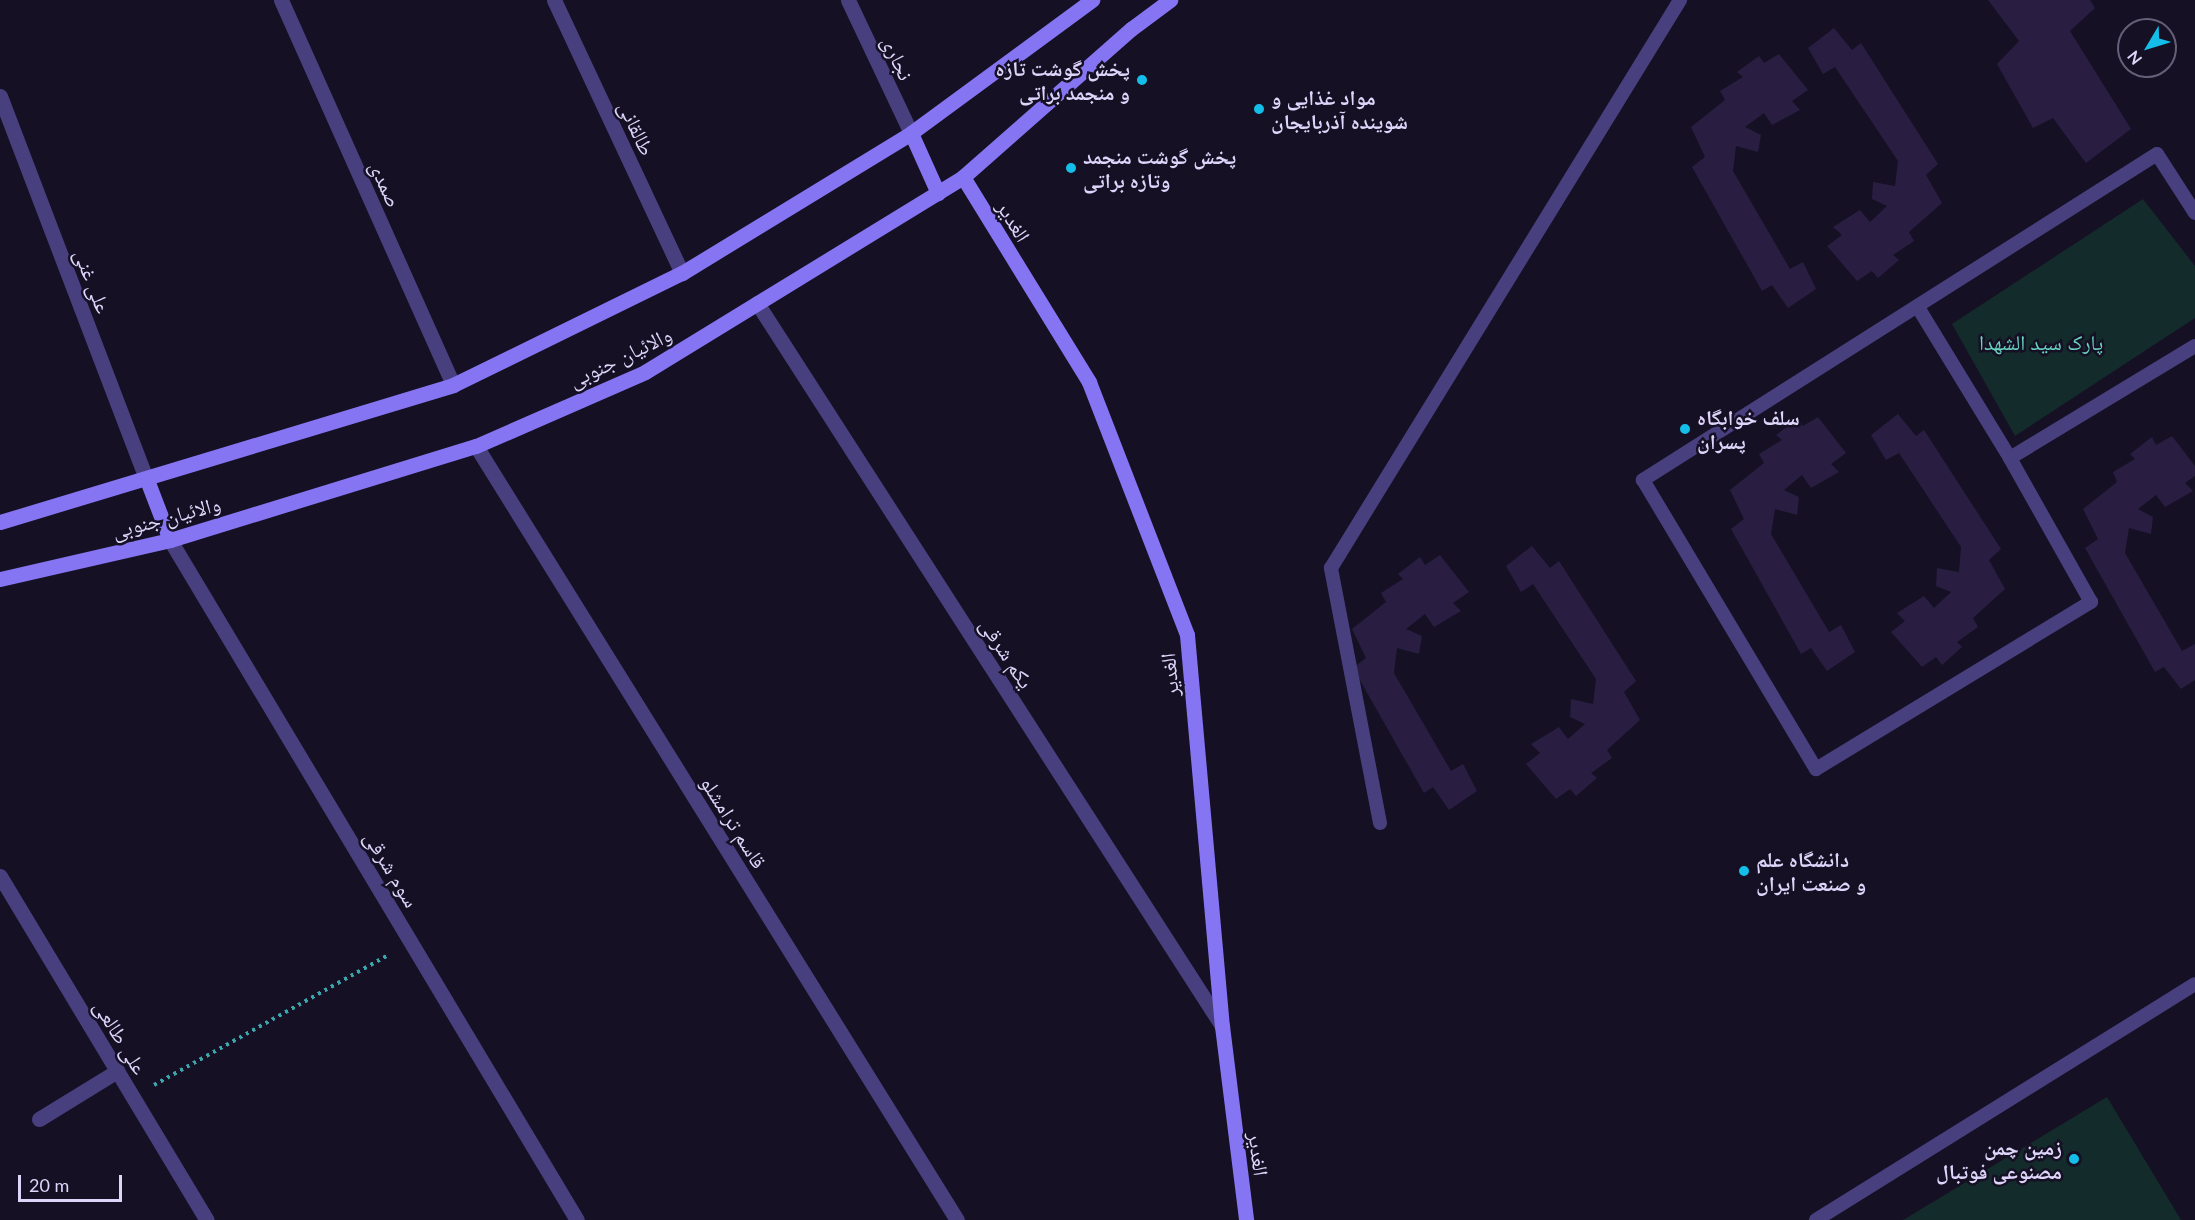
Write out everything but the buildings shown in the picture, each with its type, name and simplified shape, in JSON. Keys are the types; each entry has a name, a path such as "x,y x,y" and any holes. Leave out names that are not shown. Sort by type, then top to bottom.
{"main road":[{"name":"والائیان جنوبی","path":"0,522 147,480 453,385 682,273 911,133 1092,0"},
{"name":"والائیان جنوبی","path":"0,579 170,540 476,446 645,372 963,177 1131,29 1170,0"},
{"path":"911,133 938,193"},
{"name":"الغدیر","path":"963,177 1089,382 1187,635 1222,1026 1246,1220"},
{"path":"147,480 170,540"}],"street":[{"name":"صمدی","path":"281,0 453,385"},
{"name":"طالقانی","path":"554,0 682,273"},
{"name":"نجاری","path":"848,0 911,133"},
{"name":"علی غنی","path":"0,96 147,480"},
{"name":"یکم شرقی","path":"757,303 1222,1026"},
{"name":"قاسم ترامشلو","path":"476,446 957,1220"},
{"name":"سوم شرقی","path":"170,540 577,1220"},
{"name":"علی طالعی","path":"0,876 207,1220"},
{"path":"39,1119 117,1071"}],"lane":[{"path":"1380,823 1331,568 1680,0"},
{"path":"1919,309 2010,458 2091,602 1816,770 1643,480 1919,309 2157,154 2195,213"},
{"path":"2010,458 2195,346"},
{"path":"1816,1220 2195,984"}],"path":[{"path":"133,1097 411,942"}],"green space":[{"name":"پارک سید الشهدا","path":"2143,199 2195,266 2195,318 2015,436 1952,324"},
{"name":"زمین چمن مصنوعی فوتبال","path":"2107,1097 2181,1220 1903,1220"}],"place":[{"name":"پخش گوشت تازه و منجمد براتی","path":"1142,80"},
{"name":"مواد غذایی و شوینده آذربایجان","path":"1259,109"},
{"name":"پخش گوشت منجمد وتازه براتی","path":"1071,168"},
{"name":"سلف خوابگاه پسران","path":"1685,429"},
{"name":"دانشگاه علم و صنعت ایران","path":"1744,871"},
{"name":"زمین چمن مصنوعی فوتبال","path":"2074,1159"}]}
